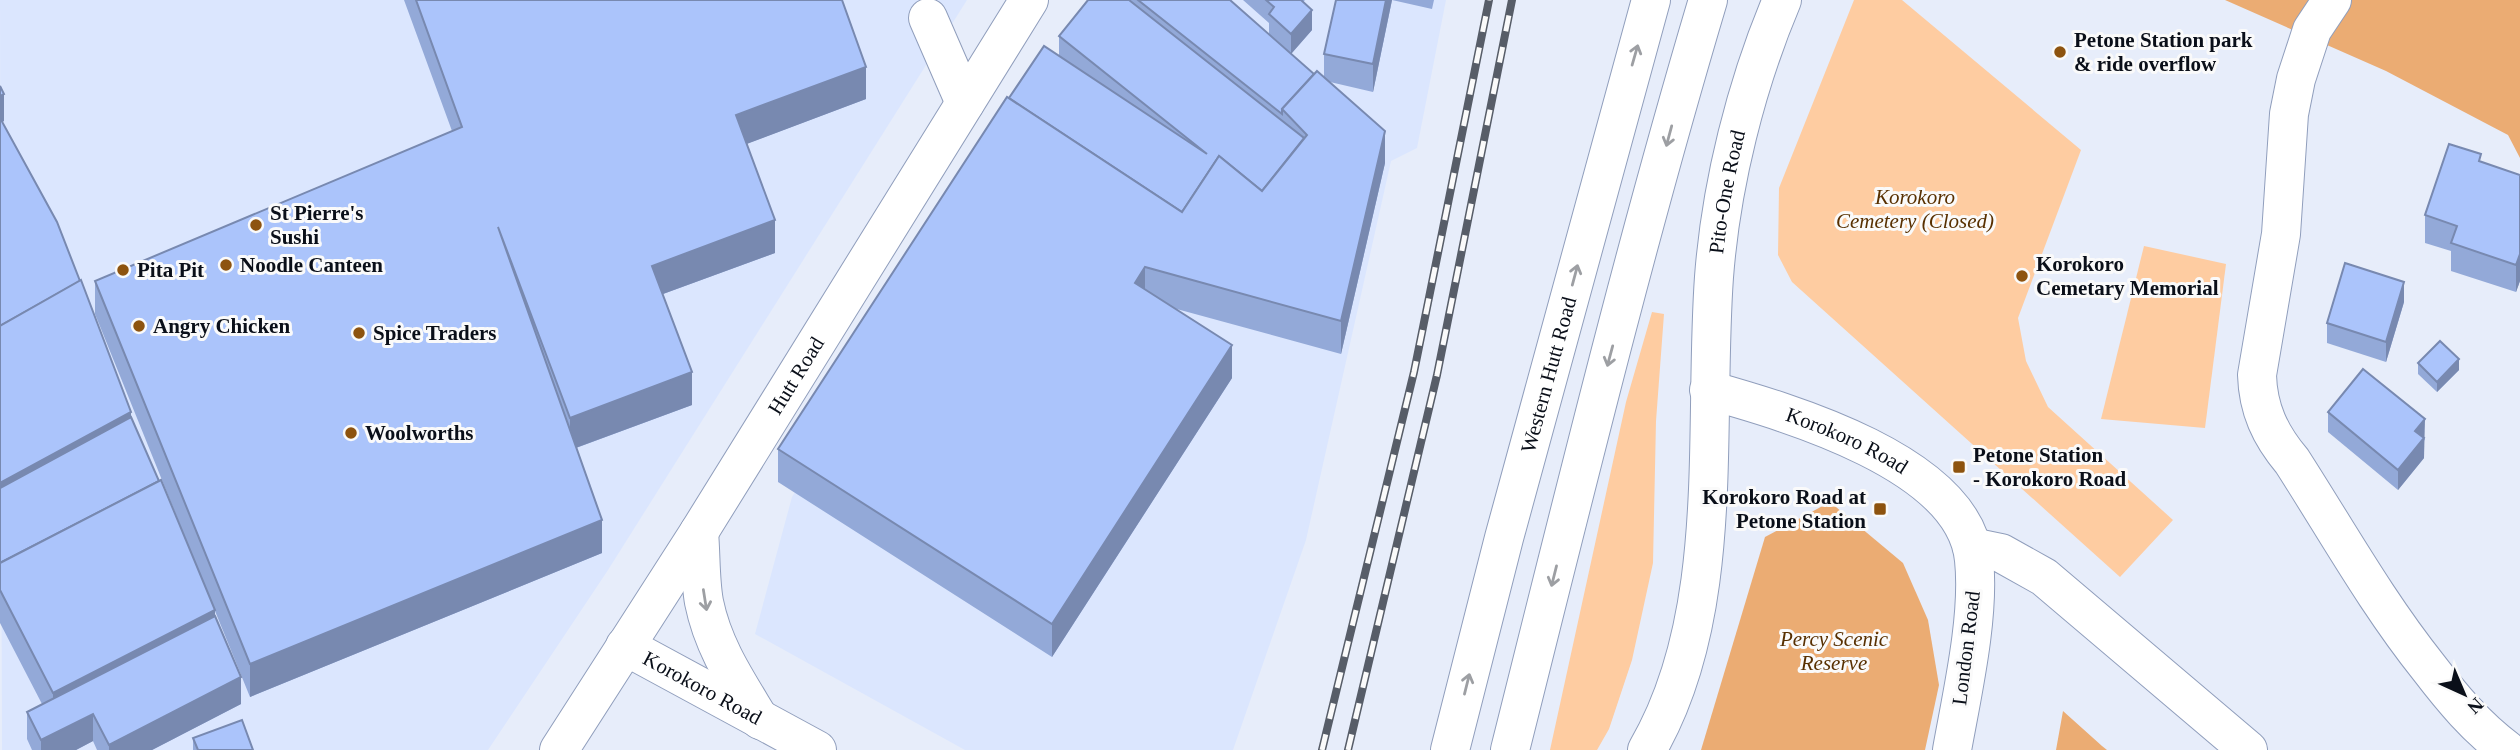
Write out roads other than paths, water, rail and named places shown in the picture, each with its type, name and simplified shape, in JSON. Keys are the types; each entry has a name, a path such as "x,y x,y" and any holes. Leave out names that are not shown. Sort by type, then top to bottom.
{"main road":[{"name":"Hutt Road","path":"559,750 699,532 1029,0"},
{"name":"Western Hutt Road","path":"1450,750 1504,538 1651,0"},
{"path":"1510,750 1579,475 1677,105 1708,0"},
{"name":"Pito-One Road","path":"1709,390 1714,276 1721,214 1745,103 1782,0"},
{"path":"2332,0 2312,30 2296,79 2289,114 2281,234 2259,364 2258,394 2265,419 2276,442 2298,471 2385,611 2446,690 2470,717 2507,750"},
{"path":"928,18 964,103"},
{"path":"1647,750 1673,695 1699,594 1705,543 1709,390"},
{"name":"Korokoro Road","path":"1709,390 1823,427 1908,470 1925,481 1947,503 1961,522 1972,547"},
{"path":"699,532 704,601 711,630 729,669 760,720"},
{"path":"1972,547 2001,553 2044,577 2248,750"},
{"name":"London Road","path":"1952,750 1971,625 1974,581 1972,547"},
{"name":"Korokoro Road","path":"625,646 817,750"}],"railway":[{"path":"1322,750 1414,372 1489,0"},
{"path":"1348,750 1437,375 1512,0"}],"place":[{"name":"Petone Station park & ride overflow","path":"2060,52"},
{"name":"St Pierre's Sushi","path":"256,225"},
{"name":"Noodle Canteen","path":"226,265"},
{"name":"Pita Pit","path":"123,270"},
{"name":"Korokoro Cemetary Memorial","path":"2022,276"},
{"name":"Angry Chicken","path":"139,326"},
{"name":"Spice Traders","path":"359,333"},
{"name":"Woolworths","path":"351,433"},
{"name":"Petone Station - Korokoro Road","path":"1959,467"},
{"name":"Korokoro Road at Petone Station","path":"1880,509"}],"park label":[{"name":"Korokoro Cemetery (Closed)","path":"1915,209"},
{"name":"Percy Scenic Reserve","path":"1834,651"}]}
